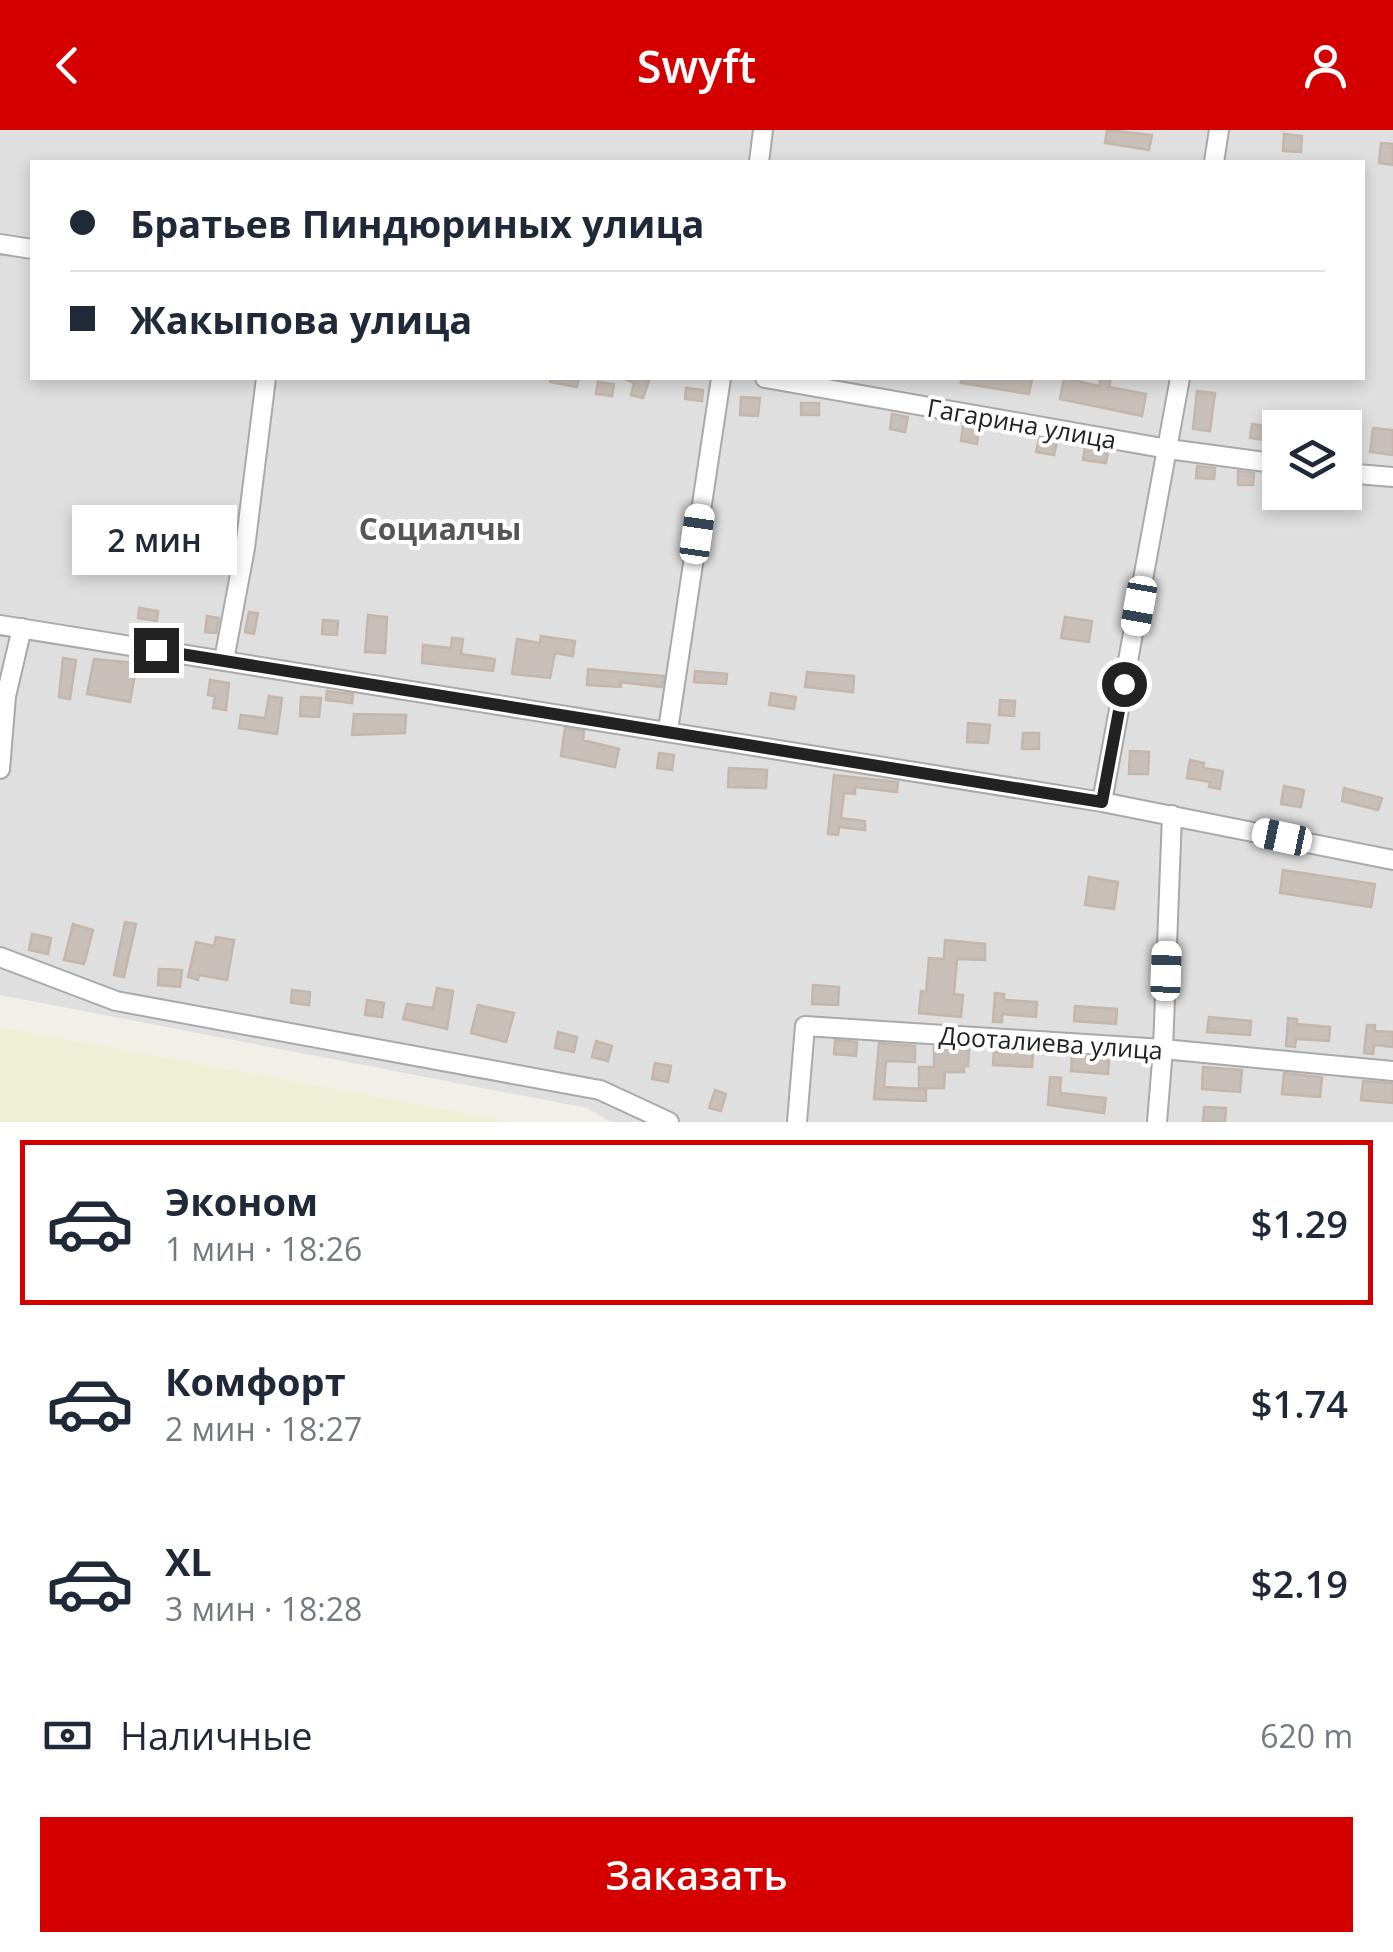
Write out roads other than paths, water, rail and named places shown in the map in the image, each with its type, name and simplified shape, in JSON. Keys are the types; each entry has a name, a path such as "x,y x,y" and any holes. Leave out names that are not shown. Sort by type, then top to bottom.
{"street":[{"path":"758,160 764,130"},
{"path":"1214,160 1220,130"},
{"path":"0,244 30,249"},
{"path":"224,660 245,548 266,380"},
{"path":"668,730 720,380"},
{"name":"Гагарина улица","path":"777,380 1262,461"},
{"path":"1102,802 1180,380"},
{"path":"1362,474 1393,477"},
{"path":"0,625 1102,802 1393,860"},
{"path":"0,769 6,696 22,628"},
{"path":"1157,1122 1172,815"},
{"path":"0,957 116,1001 600,1090 669,1122"},
{"name":"Дооталиева улица","path":"797,1122 805,1026 1163,1049 1393,1070"}],"district":[{"name":"Социалчы","path":"440,528"}]}
